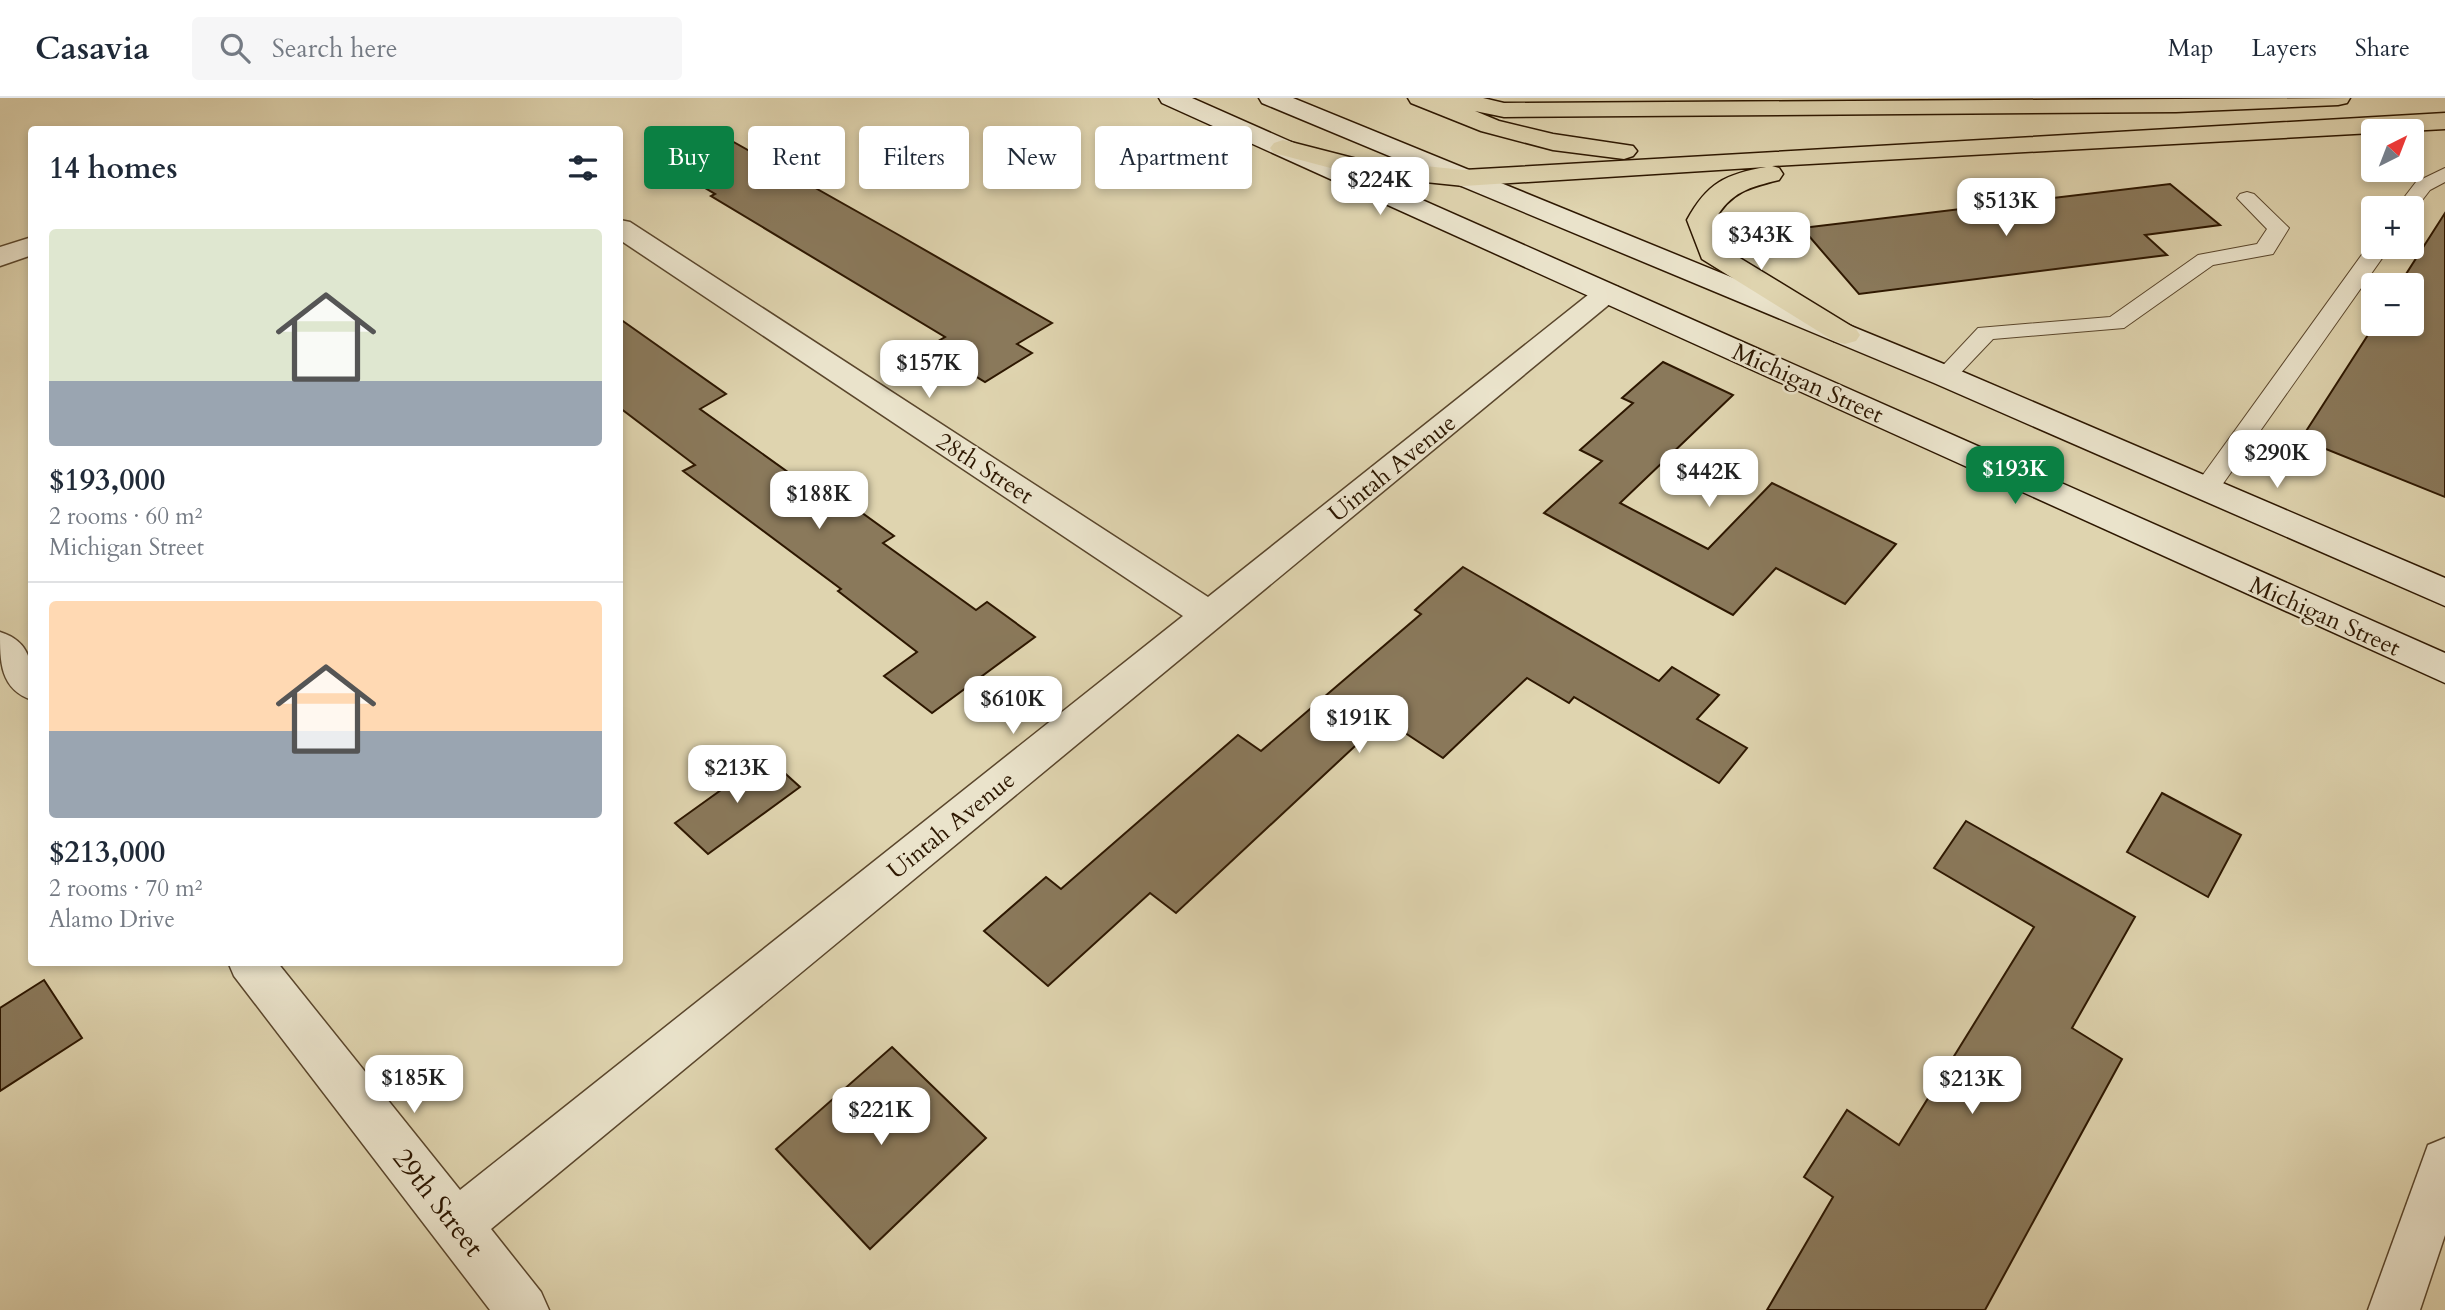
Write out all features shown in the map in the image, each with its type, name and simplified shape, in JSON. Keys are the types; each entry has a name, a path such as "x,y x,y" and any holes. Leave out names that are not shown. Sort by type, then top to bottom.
{"highway":[{"path":"1420,98 1490,126 1553,142 1660,156 1803,157"},
{"path":"1449,98 1504,110 2176,105 2338,98"},
{"path":"1283,148 1357,167 1464,178 2445,121"},
{"path":"1845,335 1712,253 1701,219 1709,202 1724,187 1755,177 1792,171 2078,143"}],"street":[{"name":"Michigan Street","path":"1171,98 2445,670"},
{"path":"1271,98 1945,376 2445,593"},
{"name":"28th Street","path":"623,230 1210,615"},
{"path":"0,257 28,246"},
{"name":"Uintah Avenue","path":"457,1225 1608,293"},
{"path":"0,646 28,681"},
{"name":"29th Street","path":"253,966 523,1310"},
{"path":"2394,1310 2445,1162"}],"lane":[{"path":"2415,196 2423,186 2445,174"},
{"path":"1945,376 1986,333 2116,323 2206,260 2265,249 2278,228 2247,198"},
{"path":"2206,489 2370,259"}],"building":[{"path":"734,142 748,150 748,189 817,189 1052,323 1017,344 1032,353 985,382 928,347 945,337 711,196 715,194 707,189 734,189"},
{"path":"2170,184 2220,225 2145,235 2167,255 1859,294 1802,228"},
{"path":"2445,213 2445,497 2301,439 2367,336 2424,336 2424,273 2407,273 2416,259 2424,259 2424,246"},
{"path":"623,321 726,394 700,409 827,500 836,494 894,536 883,543 976,610 987,602 1035,637 932,713 884,676 917,652 838,591 841,589 683,471 695,465 623,410"},
{"path":"1663,362 1733,395 1620,503 1708,549 1772,483 1896,544 1845,604 1776,568 1733,615 1544,513 1602,461 1580,450 1633,403 1622,398"},
{"path":"1463,567 1659,681 1672,667 1719,695 1697,719 1747,748 1719,783 1574,697 1569,703 1527,678 1443,758 1384,719 1176,913 1150,893 1048,986 984,931 1046,877 1061,889 1238,735 1261,751 1421,614 1415,610"},
{"path":"767,757 800,787 708,854 675,823"},
{"path":"2162,793 2241,835 2208,897 2127,852"},
{"path":"1966,821 2135,917 2072,1028 2122,1059 1985,1310 1767,1310 1833,1197 1804,1177 1847,1110 1899,1145 2034,927 1934,868"},
{"path":"44,980 82,1038 0,1091 0,1008"},
{"path":"892,1047 986,1138 870,1249 776,1149"}]}
